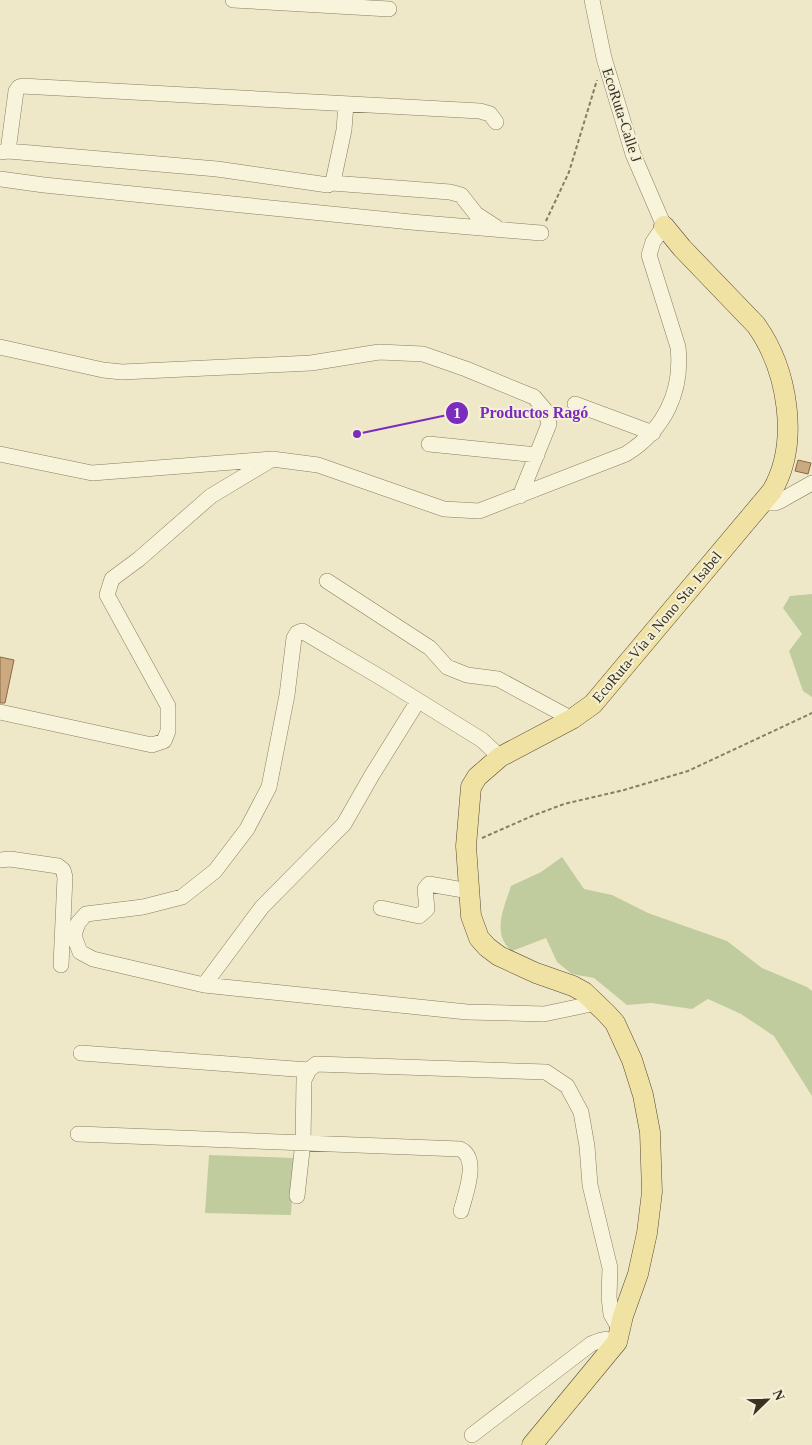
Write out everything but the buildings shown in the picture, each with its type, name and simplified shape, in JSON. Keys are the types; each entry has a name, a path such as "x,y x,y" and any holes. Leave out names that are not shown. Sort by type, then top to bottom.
{"main road":[{"name":"EcoRuta-Vía a Nono Sta. Isabel","path":"532,1445 618,1336 638,1274 647,1233 652,1192 650,1132 643,1095 632,1060 614,1023 584,992 574,986 536,973 500,956 487,947 479,938 471,916 466,846 471,787 485,769 500,757 572,719 593,704 772,491 781,472 788,432 785,396 779,370 769,345 756,325 682,248 664,226"}],"street":[{"path":"233,0 354,3 389,9"},
{"name":"EcoRuta-Calle J","path":"592,0 604,58 632,154 664,226"},
{"path":"496,122 490,114 480,111 22,86 16,91 4,151 217,169 324,185 332,183 450,192 461,195 476,214 499,229"},
{"path":"332,183 344,130 346,104"},
{"path":"0,179 102,191 541,233"},
{"path":"0,454 92,473 272,460 318,465 444,509 479,511 626,454 642,444 653,433 669,407 680,363 675,333 649,255 653,242 664,226"},
{"path":"0,347 103,370 122,372 311,363 378,352 423,354 466,368 534,397 545,410 549,424 520,496"},
{"path":"575,404 653,433"},
{"path":"429,444 537,455"},
{"path":"0,712 152,745 164,741 168,731 168,706 106,595 112,579 139,559 211,496 272,460"},
{"path":"762,503 775,503 812,483"},
{"path":"327,581 430,648 447,667 467,675 498,679 572,719"},
{"path":"500,757 482,740 302,631 294,638 288,694 269,787 247,829 215,871 182,897 144,907 86,914 78,923 74,936 80,952 93,959 204,985 467,1012 544,1014 596,1003"},
{"path":"204,985 262,907 344,824 418,701"},
{"path":"0,860 10,859 58,866 63,870 65,877 61,965"},
{"path":"381,908 418,916 427,909 425,889 430,884 469,891"},
{"path":"81,1053 310,1070"},
{"path":"297,1196 303,1142 304,1080 316,1064 546,1072 567,1086 581,1112 587,1146 590,1185 610,1268 609,1297 611,1314 618,1336 602,1339 591,1344 472,1435"},
{"path":"78,1134 460,1149 464,1150 470,1157 471,1167 461,1211"}],"path":[{"path":"541,233 569,172 604,58"},
{"path":"466,846 532,816 564,804 624,790 688,771 812,713"}],"green space":[{"path":"812,594 812,697 803,691 789,651 802,634 783,608 790,596"},
{"path":"562,857 584,889 612,895 648,913 727,941 762,968 807,987 812,991 812,1096 774,1036 741,1014 708,999 692,1009 651,1003 627,1005 594,978 572,974 557,962 546,938 512,951 502,937 501,929 501,920 511,886 541,872"},
{"path":"209,1155 294,1158 291,1215 205,1213"}],"place":[{"name":"Productos Ragó","path":"357,434"}]}
